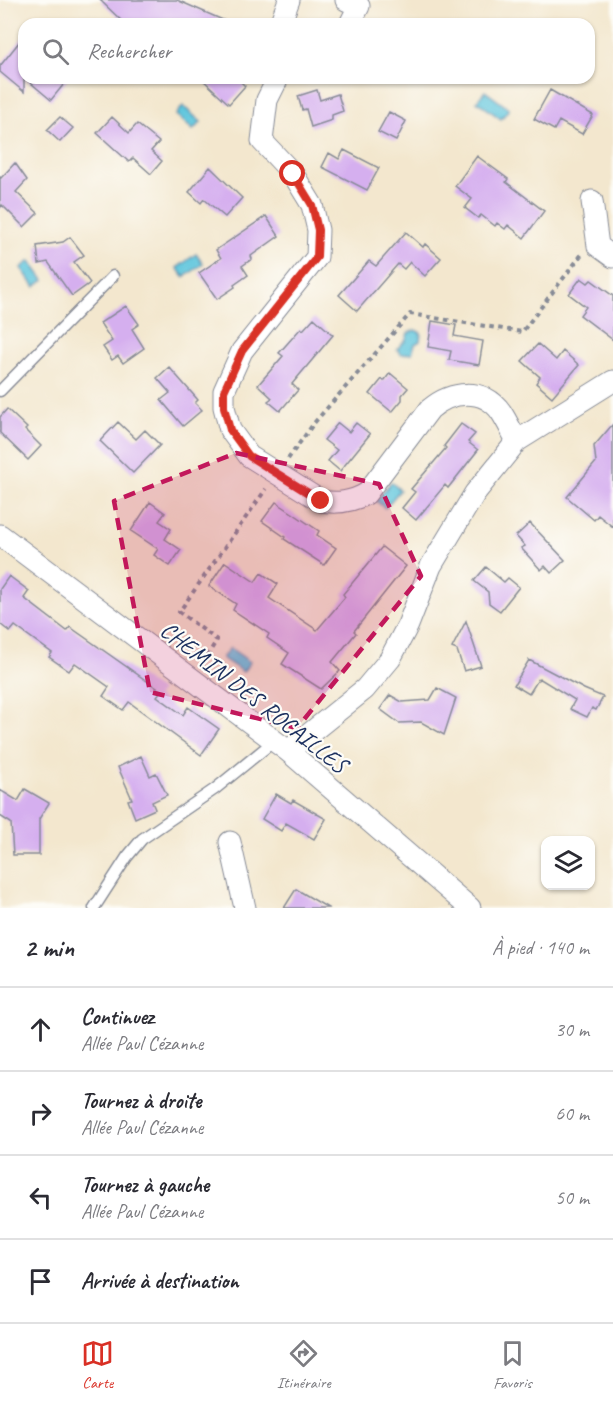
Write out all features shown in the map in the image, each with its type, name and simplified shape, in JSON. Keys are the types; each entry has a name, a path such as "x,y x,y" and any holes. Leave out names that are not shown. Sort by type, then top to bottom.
{"street":[{"path":"282,18 289,0"},
{"path":"346,0 359,6 353,18"},
{"path":"275,84 267,100 262,141 293,174 312,205 318,230 317,257 242,351 224,391 224,407 230,430 249,456 321,501 333,503 354,501 366,494 430,409 440,401 462,394 472,394 488,400 500,411 517,441"},
{"path":"592,201 598,246 613,257"},
{"path":"281,746 365,689 390,659 408,625 431,566 475,493 517,441 613,381"},
{"name":"CHEMIN DES ROCAILLES","path":"3,543 281,746 470,908"},
{"path":"230,842 245,908"}],"lane":[{"path":"0,391 113,276"},
{"path":"94,908 127,857 142,839 281,746"}],"path":[{"path":"192,680 217,640 179,612 314,423 410,314 522,332 597,236"}],"highlighted area":[{"path":"236,453 379,484 421,576 297,728 150,692 114,501"}],"water":[{"path":"485,91 509,109 501,119 477,101"},
{"path":"183,106 201,122 193,130 176,115"},
{"path":"196,254 203,264 184,277 177,268"},
{"path":"30,261 44,280 35,287 21,268"},
{"path":"415,330 421,333 420,341 415,344 412,353 401,354 397,349 406,340 408,333"},
{"path":"391,482 400,490 385,508 376,501"},
{"path":"230,648 250,662 243,672 222,658"}],"building":[{"path":"100,0 177,0 218,18 119,18"},
{"path":"18,44 18,84 24,84 24,92 0,72 0,66"},
{"path":"32,84 64,84 51,100"},
{"path":"207,84 243,84 245,86 229,104"},
{"path":"317,90 320,100 338,94 343,111 332,115 332,120 311,127 306,109 302,110 298,96"},
{"path":"550,90 593,115 582,134 559,121 554,130 534,119"},
{"path":"389,112 406,121 396,141 378,132"},
{"path":"60,117 73,128 60,142 47,130"},
{"path":"112,117 129,133 137,124 159,142 151,151 162,161 151,174 133,158 129,162 97,133"},
{"path":"344,150 379,168 367,190 322,167 329,153 339,159"},
{"path":"477,156 508,179 506,182 544,211 524,238 508,225 505,229 497,223 495,226 481,215 478,218 465,208 472,199 455,186"},
{"path":"15,163 27,180 16,192 38,213 24,227 2,205 0,208 0,177"},
{"path":"210,167 242,198 225,217 204,199 201,203 189,192"},
{"path":"266,216 279,236 251,256 252,259 242,266 248,275 217,299 199,273 221,258 216,250"},
{"path":"406,232 423,247 425,244 441,258 425,276 410,262 404,269 398,264 357,311 339,295 369,261 376,266"},
{"path":"70,237 84,255 74,262 90,283 72,296 48,262 39,264 37,246 63,242"},
{"path":"581,278 588,283 591,280 613,296 613,340 580,315 586,307 569,294"},
{"path":"126,306 139,324 132,329 144,348 123,363 118,356 112,360 103,347 112,341 100,323"},
{"path":"314,318 333,335 292,384 298,390 280,411 268,401 272,398 258,385 283,356 279,353 301,328 303,330"},
{"path":"432,321 456,325 454,336 483,341 479,365 449,360 451,351 428,347"},
{"path":"538,344 556,360 563,351 579,365 552,397 536,383 540,377 522,361"},
{"path":"169,367 198,400 195,403 202,410 183,426 161,400 170,393 157,378"},
{"path":"390,373 408,388 392,412 370,394"},
{"path":"7,409 27,428 25,430 41,446 28,460 0,433 0,417"},
{"path":"118,422 136,439 145,430 160,445 133,473 100,441"},
{"path":"338,423 349,432 356,423 370,434 340,471 328,461 337,450 324,440"},
{"path":"461,424 475,434 468,442 478,450 448,488 445,485 416,520 402,508 415,492 411,489 446,448 444,446"},
{"path":"613,424 613,527 598,515 594,520 567,497 596,462 594,446"},
{"path":"150,502 165,513 159,521 171,529 165,539 181,550 170,566 154,555 158,549 131,531"},
{"path":"276,502 319,531 317,535 336,548 324,565 284,539 285,537 262,521"},
{"path":"530,523 565,560 551,573 545,566 541,570 521,548 525,546 516,536"},
{"path":"382,547 406,566 332,662 340,671 321,689 282,664 289,653 267,638 269,634 233,610 236,604 209,586 225,562 255,582 261,573 278,584 269,598 317,630"},
{"path":"486,567 504,582 508,578 519,587 500,611 489,603 488,592 474,581"},
{"path":"9,576 29,591 24,598 67,631 70,627 161,691 157,696 183,715 188,707 219,729 201,755 129,702 123,710 103,696 109,687 75,663 69,671 49,657 52,653 15,626 10,632 0,624 0,589"},
{"path":"466,621 481,666 464,671 457,650 452,648"},
{"path":"529,660 603,697 596,710 592,708 587,717 570,709 575,700 539,678 529,694 514,685"},
{"path":"437,688 456,698 444,735 421,722 399,723 380,709 390,695 402,702 430,700"},
{"path":"141,756 150,776 156,773 167,795 152,802 155,809 135,818 128,800 132,799 118,767"},
{"path":"25,789 49,803 39,819 39,855 13,855 11,823 0,816 0,790 18,801"},
{"path":"276,794 291,803 293,800 326,819 314,839 286,823 281,831 262,819"},
{"path":"296,889 328,908 284,908"}],"route":[{"path":"293,174 312,205 318,230 317,257 242,351 224,391 224,407 230,430 249,456 321,501"}]}
